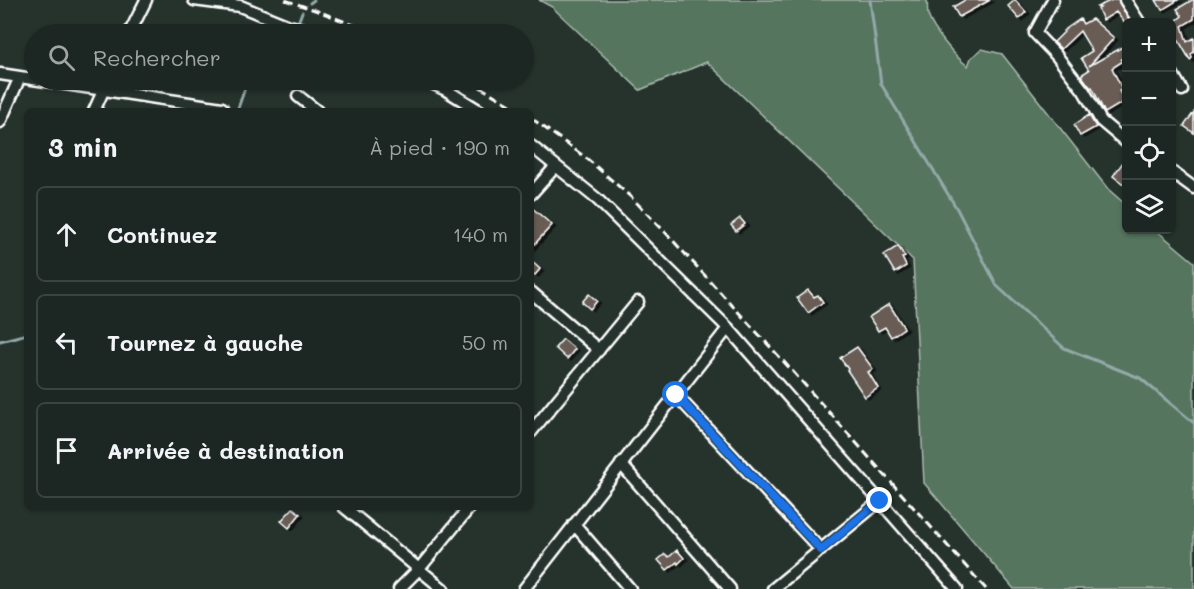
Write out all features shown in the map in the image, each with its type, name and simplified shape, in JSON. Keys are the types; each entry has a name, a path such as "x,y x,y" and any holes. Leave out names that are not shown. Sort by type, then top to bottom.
{"street":[{"path":"134,24 146,0"},
{"path":"194,0 240,6 284,24"},
{"path":"1053,0 1035,33 1056,55 1084,91 1101,121 1122,139"},
{"path":"1131,2 1137,18"},
{"path":"0,74 24,78"},
{"path":"0,122 20,77"},
{"path":"1176,80 1182,90"},
{"path":"95,108 104,90 222,108"},
{"path":"446,90 475,108"},
{"path":"298,96 312,108"},
{"path":"534,148 597,199 728,328 957,589"},
{"path":"534,191 556,166"},
{"path":"1176,175 1194,188"},
{"path":"534,295 599,350"},
{"path":"534,428 638,303"},
{"path":"524,589 728,328"},
{"path":"676,395 821,550"},
{"path":"621,464 730,589"},
{"path":"773,589 880,501"},
{"path":"348,510 442,589"},
{"path":"399,589 419,569 468,510"},
{"path":"574,525 630,589"}],"green space":[{"path":"539,0 927,0 928,15 934,28 951,50 968,66 971,58 982,49 1002,54 1108,189 1122,201 1122,234 1161,234 1194,262 1194,589 1014,589 924,483 913,260 707,62 640,90 552,7"}],"building":[{"path":"965,0 990,0 959,17 953,7"},
{"path":"1015,0 1026,12 1019,19 1008,6"},
{"path":"1112,0 1118,0 1128,18 1122,20 1116,12 1103,20 1098,9 1100,8 1097,7"},
{"path":"1156,0 1178,0 1162,10"},
{"path":"1194,0 1194,19 1182,26 1187,42 1194,38 1194,52 1190,60 1176,36 1176,21 1182,16 1177,9"},
{"path":"1080,19 1083,24 1092,19 1114,38 1089,66 1122,47 1122,62 1112,68 1122,89 1119,91 1122,103 1105,113 1092,87 1081,75 1089,70 1081,58 1092,51 1080,31 1061,49 1054,42 1063,31"},
{"path":"1194,112 1194,133 1184,126"},
{"path":"1089,115 1096,127 1080,136 1074,125"},
{"path":"1122,164 1122,183 1113,176"},
{"path":"534,210 552,225 534,245"},
{"path":"740,218 745,224 736,231 731,225"},
{"path":"898,246 905,257 902,258 906,266 895,273 884,255"},
{"path":"534,264 540,269 534,274"},
{"path":"808,290 814,297 818,295 823,302 808,313 797,298"},
{"path":"589,294 597,301 590,309 582,302"},
{"path":"889,304 904,328 891,337 885,327 878,331 869,317"},
{"path":"563,339 575,349 567,359 555,348"},
{"path":"857,347 873,369 868,372 878,388 865,397 840,358"},
{"path":"291,510 300,514 289,528 281,521"},
{"path":"677,550 684,558 667,570 658,560 665,554 669,557"}],"waterway":[{"path":"310,3 314,0"},
{"path":"870,0 881,84 957,209 997,286 1064,348 1140,378 1194,423"},
{"path":"299,20 302,12"},
{"path":"238,108 244,90"},
{"path":"0,341 24,335"}],"railway":[{"path":"285,0 351,24"},
{"path":"485,90 516,108"},
{"path":"534,120 585,157 631,197 666,233 986,589"}],"route":[{"path":"676,395 821,550 880,501"}]}
